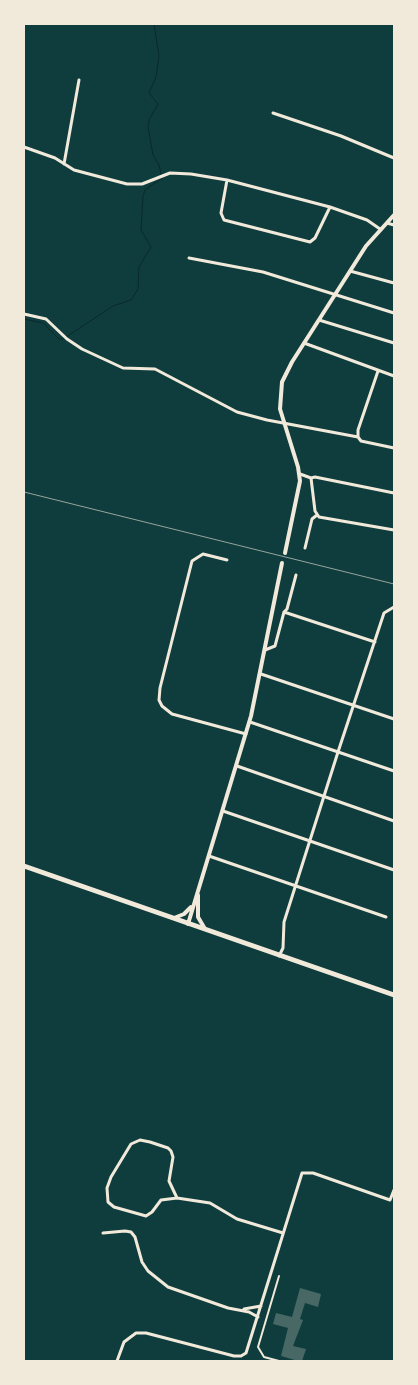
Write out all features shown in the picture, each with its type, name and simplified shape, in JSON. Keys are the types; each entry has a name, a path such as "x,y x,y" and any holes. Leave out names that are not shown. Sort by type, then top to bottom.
{"main road":[{"path":"24,866 394,996"}],"street":[{"path":"64,164 79,80"},
{"path":"273,113 341,136 394,158"},
{"path":"24,147 48,155 74,170 132,185 142,184 164,174 175,172 227,180 330,207 367,220 380,229"},
{"path":"227,180 221,213 224,220 310,242 315,238 330,207"},
{"path":"284,554 298,496 300,474 279,402 282,382 318,320 350,271 380,229 394,215"},
{"path":"386,223 394,225"},
{"path":"189,258 263,272 334,296 394,313"},
{"path":"350,271 394,283"},
{"path":"24,314 46,319 82,349 126,369 155,369 237,412 358,437 362,441 394,448"},
{"path":"318,320 394,343"},
{"path":"304,343 394,376"},
{"path":"358,437 358,430 378,371"},
{"path":"300,474 311,478 315,477 394,493"},
{"path":"311,478 317,515"},
{"path":"317,515 322,518 394,530"},
{"path":"305,548 312,519 317,515"},
{"path":"227,560 203,554 192,561 160,688 159,700 162,706 172,714 246,734"},
{"path":"188,924 197,911 199,892 250,722 282,563"},
{"path":"265,650 275,646 296,575"},
{"path":"279,956 283,948 284,922 374,642 384,613 394,607"},
{"path":"284,612 374,642"},
{"path":"261,674 394,719"},
{"path":"250,722 394,771"},
{"path":"237,766 394,821"},
{"path":"223,811 394,870"},
{"path":"210,856 386,917"},
{"path":"172,918 184,914 192,905 199,892"},
{"path":"188,924 192,905"},
{"path":"197,911 206,930"},
{"path":"178,1198 169,1181 173,1157 168,1148 140,1140 130,1144 111,1177 107,1188 108,1202 114,1207 146,1216 152,1212 161,1200 178,1198 210,1203 237,1219 283,1232"},
{"path":"116,1361 124,1342 136,1333 241,1356 248,1350 302,1173 313,1173 390,1200 394,1190"},
{"path":"102,1233 131,1232 135,1237 142,1262 148,1272 168,1287 228,1308 242,1310 258,1316"},
{"path":"242,1310 261,1306"}],"lane":[{"path":"279,1276 258,1347 264,1357 279,1361"}],"building":[{"path":"300,1288 321,1294 318,1307 305,1303 300,1319 303,1320 293,1346 306,1349 302,1361 298,1361 281,1356 288,1328 273,1324 276,1313 292,1317"}],"waterway":[{"path":"24,319 43,323 59,339 63,339 113,306 131,300 138,289 139,267 151,247 141,230 143,196 145,190 162,178 159,165 153,155 148,127 149,120 158,104 149,93 156,77 159,56 154,24"}],"railway":[{"path":"24,492 394,584"}]}
